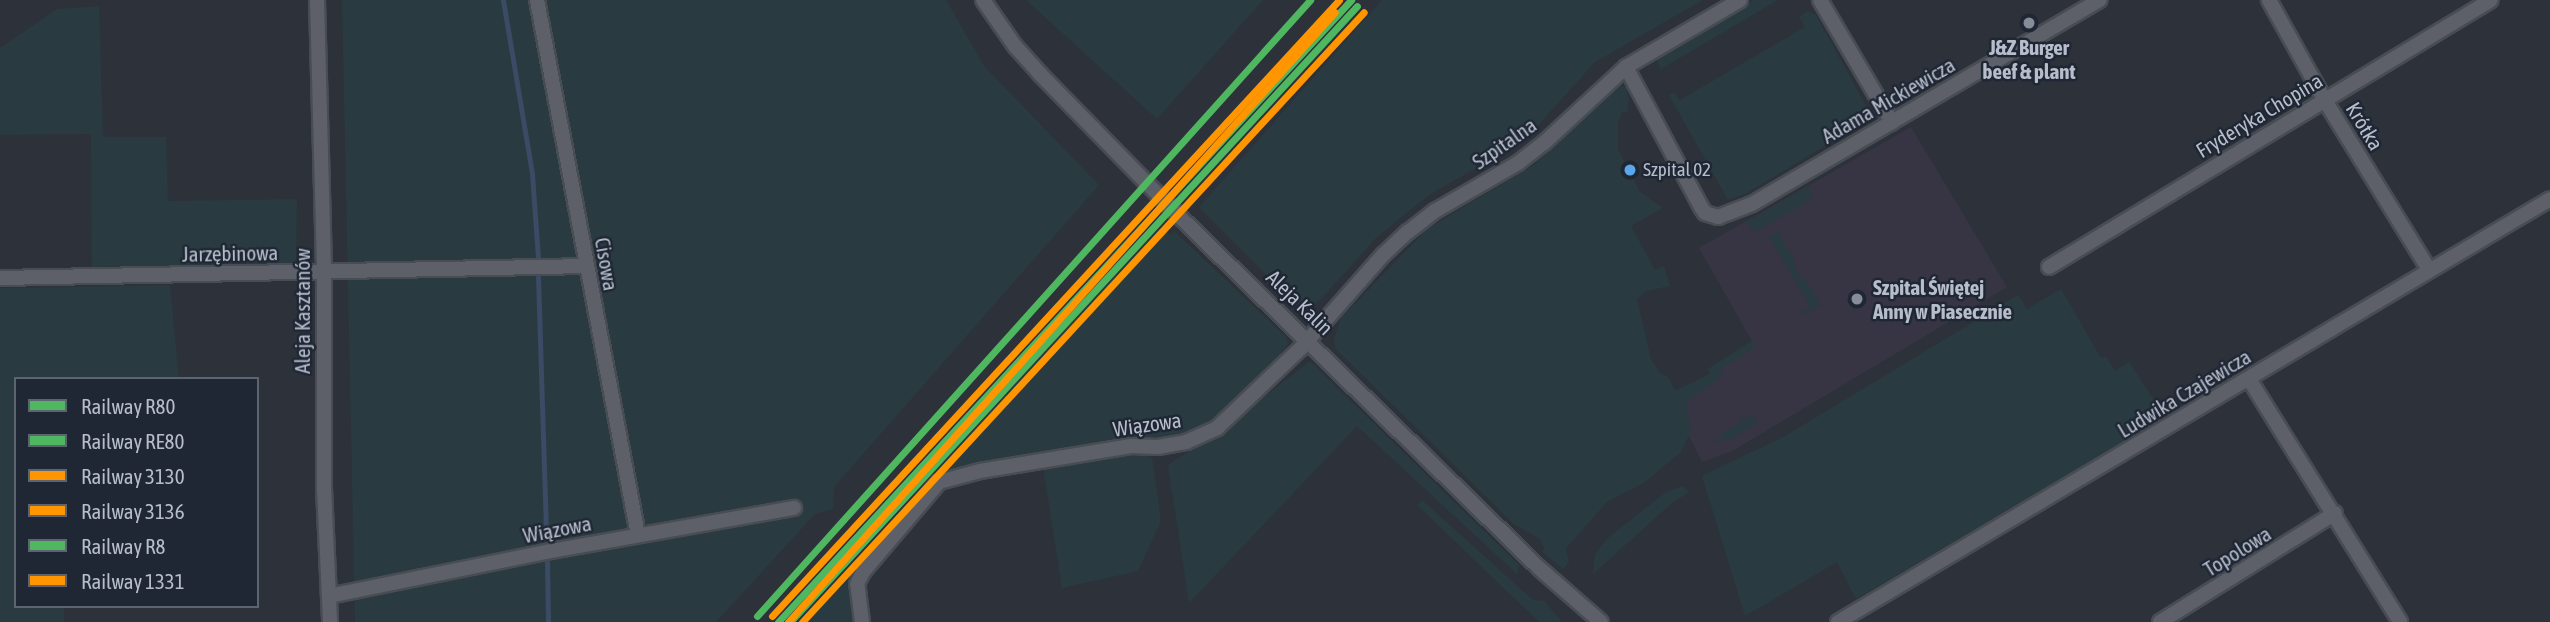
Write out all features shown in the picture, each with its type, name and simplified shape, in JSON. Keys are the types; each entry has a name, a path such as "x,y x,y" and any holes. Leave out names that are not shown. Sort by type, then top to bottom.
{"street":[{"name":"Aleja Kasztanów","path":"317,0 324,272 324,488 330,622"},
{"name":"Cisowa","path":"537,0 638,536"},
{"name":"Aleja Kalin","path":"983,0 1015,46 1181,218 1595,620"},
{"name":"Szpitalna","path":"1307,338 1408,232 1435,211 1527,156 1626,66 1740,0"},
{"path":"1820,0 1892,122"},
{"name":"Adama Mickiewicza","path":"1626,66 1701,207 1718,217 1734,213 2100,0"},
{"name":"Krótka","path":"2269,0 2324,99 2429,270"},
{"name":"Fryderyka Chopina","path":"2049,267 2491,0"},
{"name":"Ludwika Czajewicza","path":"1838,622 2550,199"},
{"name":"Jarzębinowa","path":"0,278 586,266"},
{"name":"Wiązowa","path":"862,622 857,584 863,572 939,482 955,476 1131,446 1158,447 1186,442 1217,428 1301,348 1307,338"},
{"path":"2249,379 2400,622"},
{"name":"Wiązowa","path":"329,596 794,508"},
{"name":"Topolowa","path":"2160,622 2334,513"}],"shaded area":[{"path":"342,0 946,0 984,66 1099,185 834,487 833,509 815,514 716,622 355,622"},
{"path":"1026,0 1263,0 1157,119"},
{"path":"1382,0 1703,0 1595,62 1530,134 1507,151 1430,194 1376,238 1319,301 1308,309 1300,309 1276,289 1275,283 1199,207"},
{"path":"1754,0 1778,0 1661,69 1655,58"},
{"path":"99,6 103,137 166,137 168,201 297,199 296,265 92,267 91,134 0,135 0,48 57,9"},
{"path":"1808,11 1816,15 1872,117 1747,193 1728,200 1669,95 1674,92 1680,100 1805,27 1799,17"},
{"path":"1626,87 1629,97 1627,113 1622,112 1618,124 1618,149 1640,192 1663,208 1631,226 1655,270 1664,266 1670,286 1646,291 1637,299 1651,359 1660,373 1668,377 1675,391 1710,374 1708,369 1752,341 1755,347 1720,370 1723,376 1689,400 1687,409 1691,431 1681,452 1645,482 1607,502 1566,548 1569,562 1563,569 1542,552 1544,548 1540,539 1514,524 1335,348 1334,338 1341,318 1427,229 1534,165 1610,90"},
{"name":"Szpital Świętej Anny w Piasecznie","path":"1911,127 2007,287 1734,450 1702,462 1668,394 1710,374 1708,369 1752,341 1699,248"},
{"path":"1810,186 1812,199 1756,232 1746,222"},
{"path":"1161,227 1170,235 1174,231 1287,338 1288,344 1281,353 1285,356 1200,430 1176,437 974,464 951,471 936,480 862,567 856,622 805,622 845,572 1098,292"},
{"path":"1777,231 1796,263 1793,266 1802,280 1805,279 1821,305 1802,316 1799,314 1810,307 1770,238 1759,245"},
{"path":"170,285 179,377 14,377 14,608 64,608 64,622 0,622 0,288"},
{"path":"2061,289 2101,358 2106,356 2115,371 2129,362 2165,417 1856,599 1837,562 1745,616 1702,476 1785,436 2018,295 2027,309"},
{"path":"1310,361 1519,565 1517,574 1357,426 1189,603 1168,465 1222,430"},
{"path":"1754,417 1758,423 1729,440 1710,442 1722,438 1722,433 1729,431 1729,427 1740,425 1739,419"},
{"path":"1136,453 1152,457 1161,521 1138,571 1062,588 1043,467"},
{"path":"1683,486 1689,492 1672,503 1593,574 1595,554 1609,537 1666,492"},
{"path":"1422,500 1533,600 1544,601 1562,622 1539,622 1417,505"}],"waterway":[{"path":"503,0 532,174 538,258"},
{"path":"538,277 546,538"},
{"path":"547,562 548,622"}],"rail line":[{"name":"R8","path":"757,616 1310,0"},
{"name":"3130","path":"772,616 1339,0"},
{"name":"R80","path":"778,622 1351,0"},
{"name":"RE80","path":"790,622 1357,6"},
{"name":"1331","path":"788,622 1335,12"},
{"name":"3136","path":"802,622 1364,12"}],"place":[{"name":"J&Z Burger beef & plant","path":"2029,23"},
{"name":"Szpital 02","path":"1630,170"},
{"name":"Szpital Świętej Anny w Piasecznie","path":"1857,299"}]}
